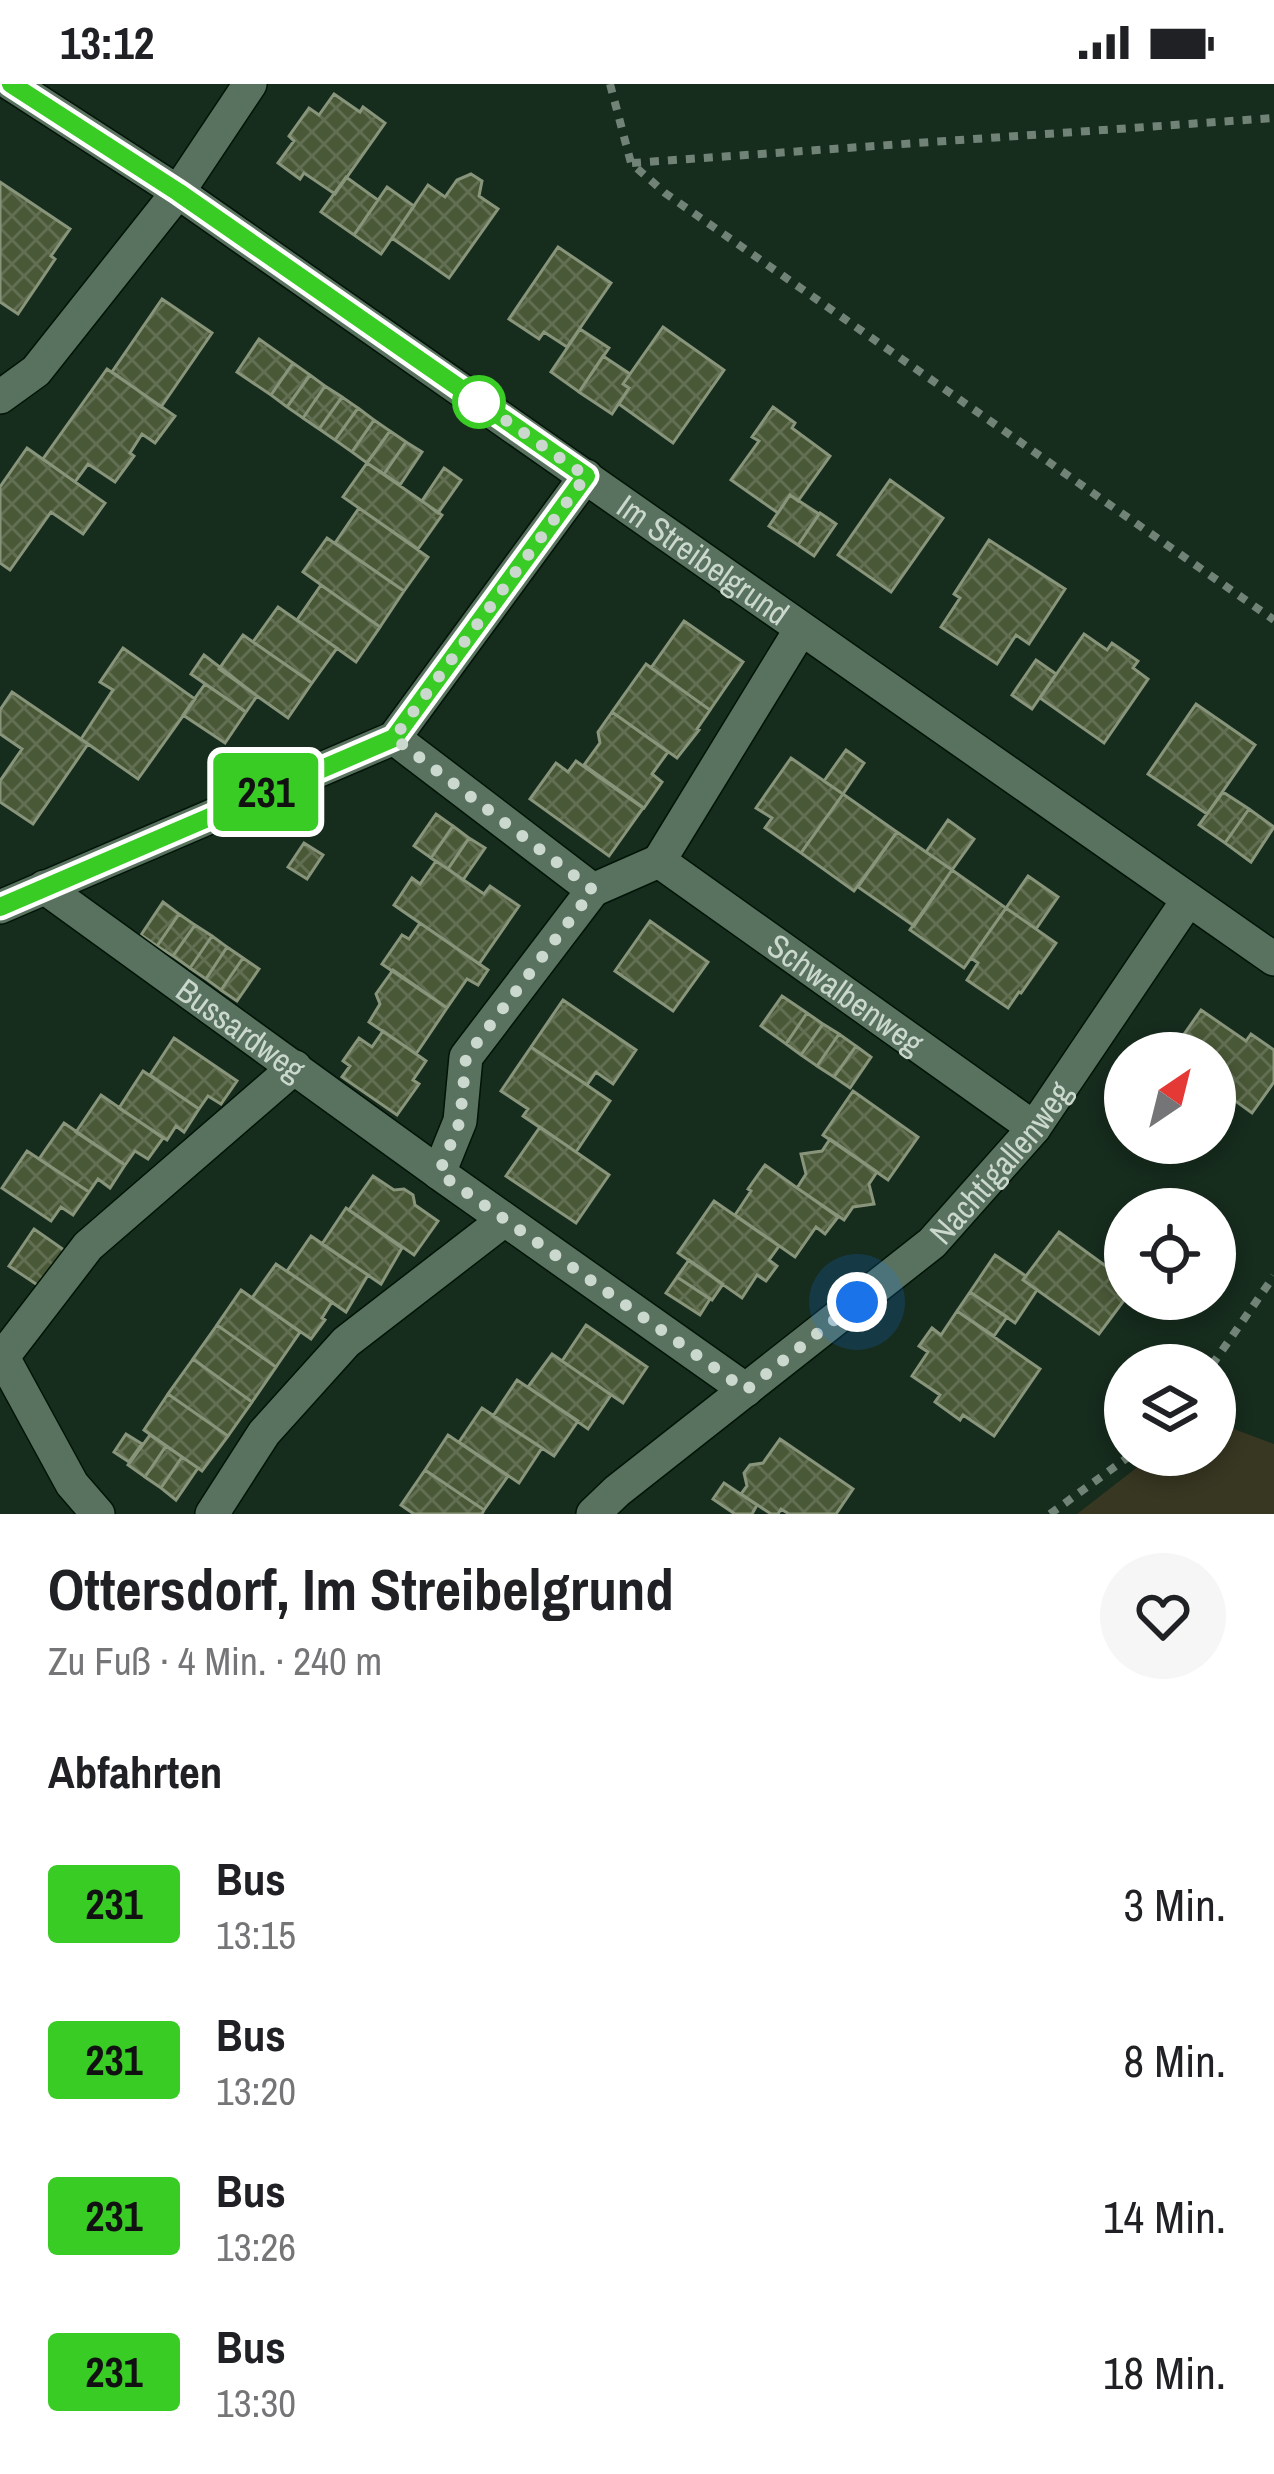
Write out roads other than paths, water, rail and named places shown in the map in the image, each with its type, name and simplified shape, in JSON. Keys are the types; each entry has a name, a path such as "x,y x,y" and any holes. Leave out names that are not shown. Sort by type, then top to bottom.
{"street":[{"name":"Im Streibelgrund","path":"11,84 178,192 1274,959"},
{"path":"0,397 36,371 178,192 250,84"},
{"path":"0,907 394,738 586,476"},
{"path":"439,1173 460,1121 466,1057 593,890 659,861 801,629"},
{"path":"394,738 593,890"},
{"name":"Schwalbenweg","path":"659,861 1034,1128"},
{"name":"Bussardweg","path":"44,887 746,1390"},
{"name":"Nachtigallenweg","path":"592,1514 932,1243 1034,1128 1188,900"},
{"path":"98,1514 72,1484 1,1355 88,1246 295,1067"},
{"path":"212,1514 264,1433 346,1342 504,1220"}]}
